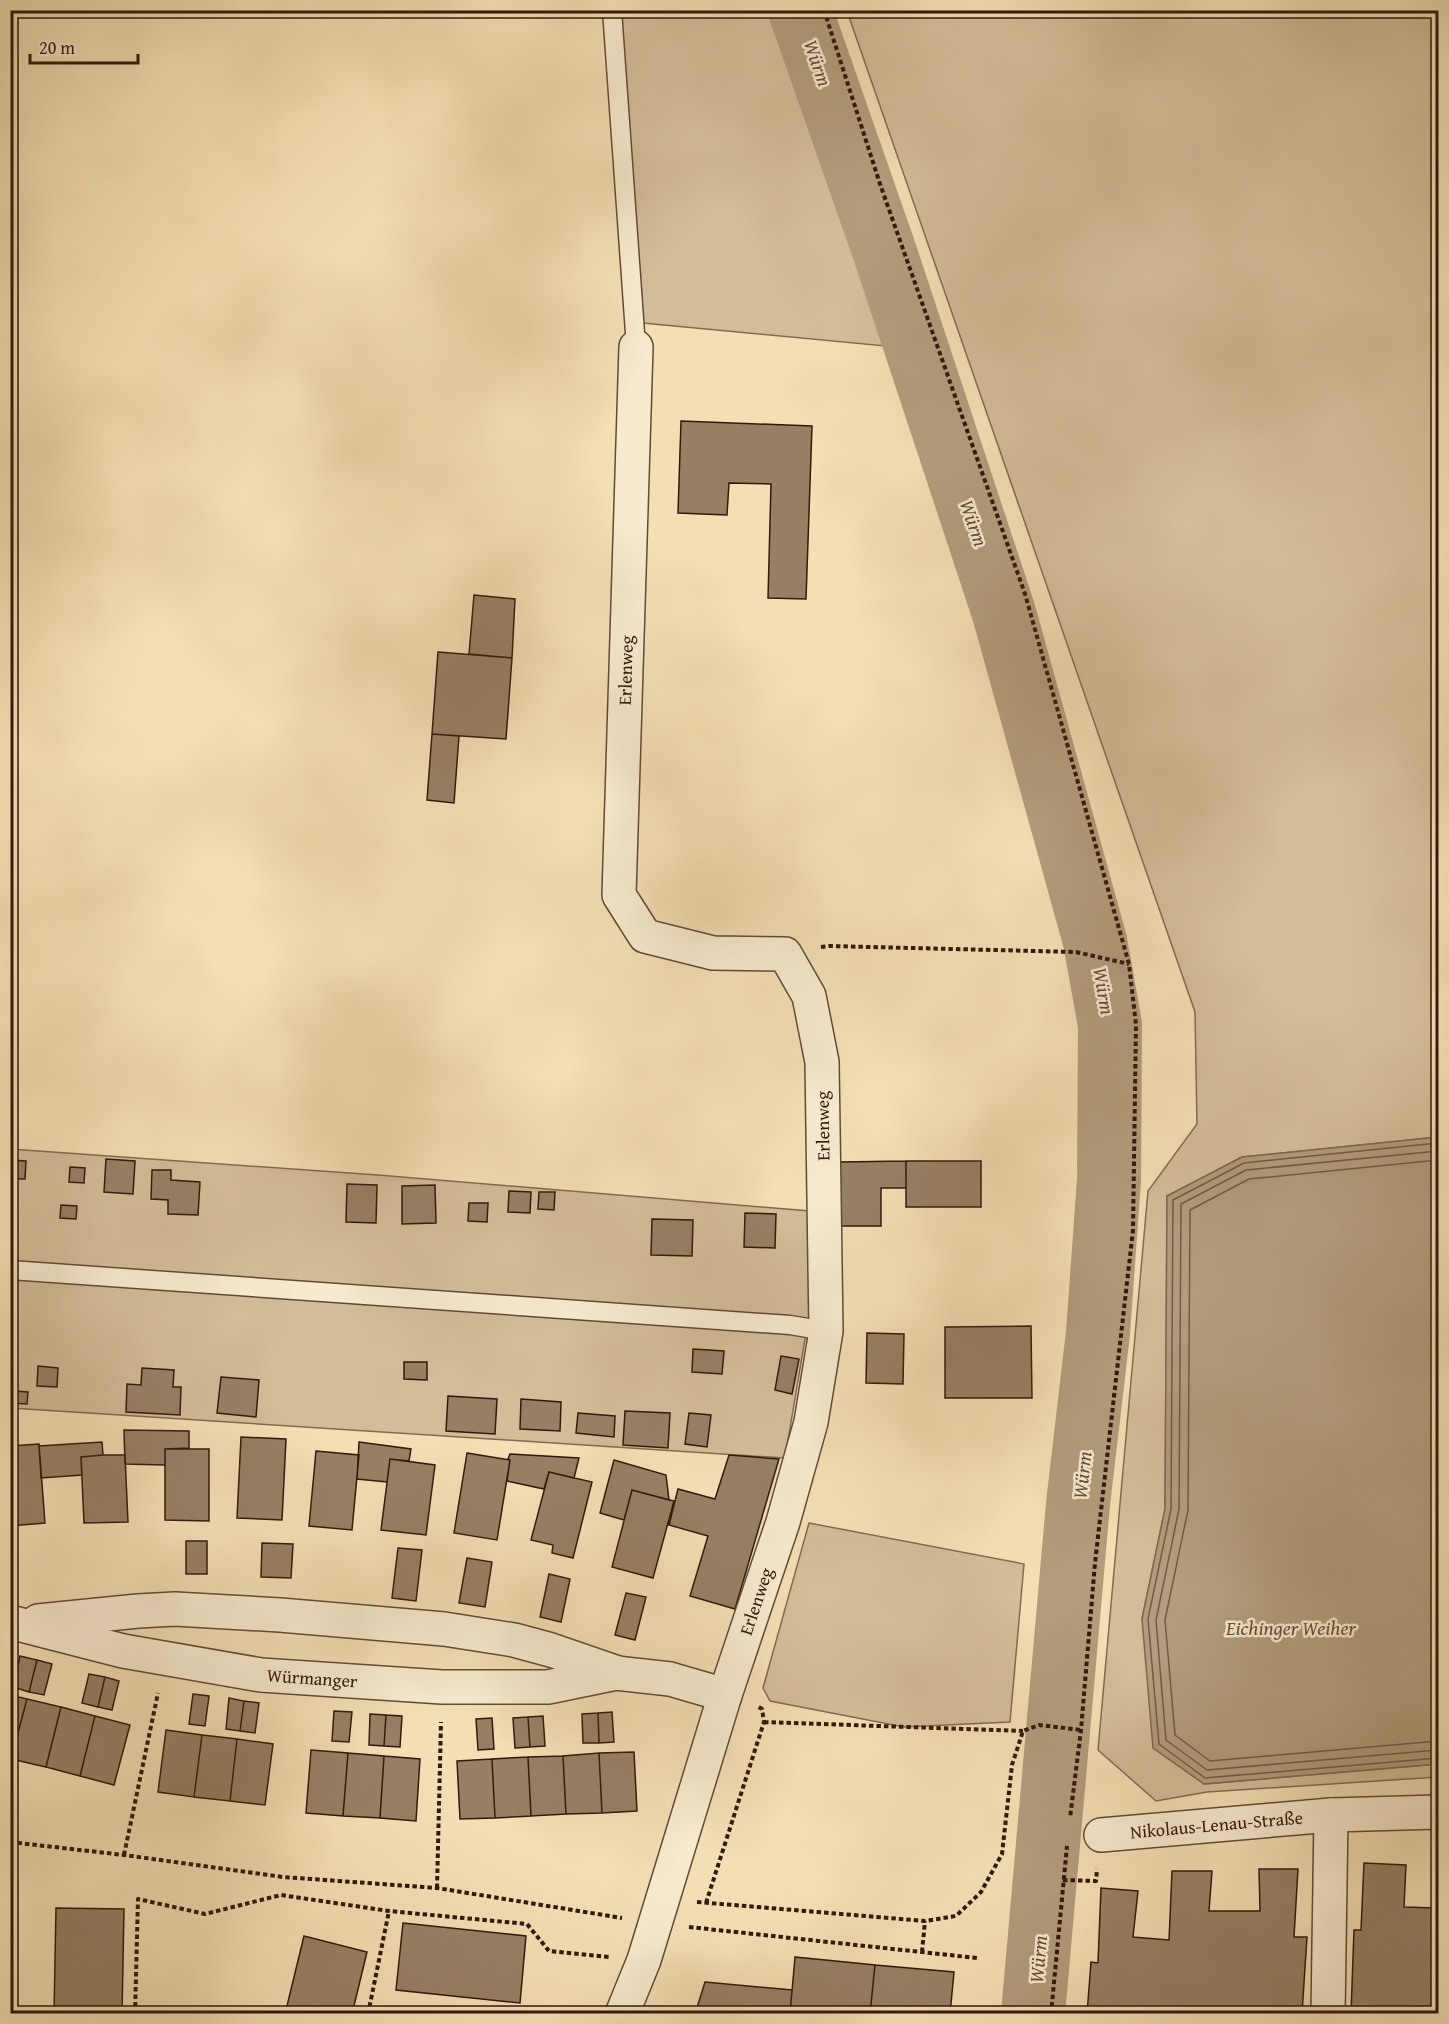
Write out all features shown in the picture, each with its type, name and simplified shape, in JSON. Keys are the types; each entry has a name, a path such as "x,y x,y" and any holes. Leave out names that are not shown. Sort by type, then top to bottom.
{"street":[{"name":"Erlenweg","path":"622,2013 644,1960 725,1695 783,1522 811,1422 826,1331 822,1062 809,996 785,954 713,953 645,936 619,895 636,346"},
{"name":"Würmanger","path":"10,1621 174,1610 280,1615 444,1629 514,1640 551,1650 616,1673 670,1679 725,1695"},
{"name":"Würmanger","path":"10,1621 123,1651 261,1675 442,1687 548,1686 616,1673"},
{"name":"Nikolaus-Lenau-Straße","path":"1101,1835 1331,1815 1438,1812"},
{"path":"1328,2013 1331,1815"}],"lane":[{"path":"612,10 636,346"},
{"path":"10,1270 778,1324 826,1331"}],"path":[{"path":"824,10 880,184 1025,594 1129,964 1136,1025 1133,1230 1095,1563 1081,1730 1070,1824"},
{"path":"785,954 829,946 1076,952 1129,964"},
{"path":"124,1855 165,1659"},
{"path":"437,1888 442,1687"},
{"path":"706,1903 764,1722 762,1708 748,1701 725,1695"},
{"path":"764,1722 1023,1731 1038,1725 1081,1730"},
{"path":"659,1912 706,1903 925,1920 956,1916 981,1892 1002,1854 1012,1765 1023,1731"},
{"path":"1051,2013 1068,1835"},
{"path":"10,1842 283,1877 437,1888 659,1912 922,1952 977,1958"},
{"path":"1063,1880 1096,1881"},
{"path":"135,2013 138,1899 205,1914 281,1895 389,1911 527,1924 549,1951 644,1960"},
{"path":"368,2013 389,1911"},
{"path":"922,1952 925,1920"}],"shaded area":[{"path":"621,11 780,11 885,346 643,323"},
{"path":"847,11 1438,11 1438,1137 1242,1157 1167,1196 1165,1509 1142,1619 1204,1784 1438,1764 1438,1777 1207,1792 1156,1801 1098,1750 1148,1191 1197,1124 1195,1012"},
{"path":"10,1149 378,1175 810,1211 809,1315 785,1458 11,1408"},
{"path":"809,1523 1024,1564 1010,1722 904,1727 770,1701 763,1688"}],"water":[{"name":"Eichinger Weiher","path":"1438,1137 1438,1764 1204,1784 1153,1748 1142,1619 1165,1509 1167,1196 1242,1157"}],"building":[{"path":"681,421 812,426 806,599 768,598 771,484 729,483 727,515 678,513"},
{"path":"474,595 515,599 512,658 469,654"},
{"path":"438,652 512,658 506,739 432,734"},
{"path":"432,734 459,736 454,803 427,800"},
{"path":"106,1159 135,1161 133,1194 104,1192"},
{"path":"10,1160 26,1161 25,1179 10,1179"},
{"path":"906,1161 906,1188 881,1188 881,1226 840,1226 840,1162"},
{"path":"906,1161 981,1161 981,1207 906,1207"},
{"path":"70,1167 85,1168 84,1183 69,1182"},
{"path":"152,1170 171,1170 171,1180 200,1182 198,1215 168,1214 168,1200 151,1199"},
{"path":"347,1184 377,1185 376,1223 346,1222"},
{"path":"435,1185 436,1223 402,1224 402,1186"},
{"path":"509,1191 531,1192 530,1213 508,1212"},
{"path":"539,1192 555,1192 554,1210 538,1209"},
{"path":"469,1203 488,1203 487,1222 468,1221"},
{"path":"61,1205 77,1206 76,1219 60,1218"},
{"path":"745,1213 776,1214 775,1248 744,1247"},
{"path":"652,1219 693,1220 692,1256 651,1255"},
{"path":"1031,1326 1032,1398 945,1398 945,1327"},
{"path":"867,1333 904,1334 903,1384 866,1383"},
{"path":"693,1349 724,1351 722,1374 692,1372"},
{"path":"781,1356 799,1359 792,1394 775,1390"},
{"path":"404,1362 427,1362 427,1380 404,1379"},
{"path":"38,1366 58,1368 57,1387 37,1386"},
{"path":"142,1368 174,1370 173,1387 181,1387 180,1415 126,1412 127,1384 141,1385"},
{"path":"10,1374 15,1374 14,1391 28,1392 27,1404 10,1403"},
{"path":"221,1377 259,1380 256,1417 217,1413"},
{"path":"448,1396 497,1399 495,1434 446,1431"},
{"path":"521,1399 561,1402 560,1431 520,1429"},
{"path":"625,1411 670,1413 668,1448 623,1445"},
{"path":"578,1413 615,1416 614,1437 576,1433"},
{"path":"689,1413 711,1415 707,1447 685,1444"},
{"path":"124,1430 189,1431 189,1448 165,1449 165,1465 125,1464"},
{"path":"241,1437 286,1439 282,1520 237,1518"},
{"path":"102,1442 103,1455 81,1457 82,1475 41,1478 39,1446"},
{"path":"359,1442 411,1449 409,1461 390,1459 387,1482 357,1479"},
{"path":"39,1444 45,1523 10,1526 10,1446"},
{"path":"165,1449 209,1449 209,1521 165,1520"},
{"path":"316,1451 359,1455 352,1530 309,1526"},
{"path":"467,1453 510,1460 497,1540 454,1533"},
{"path":"510,1454 579,1458 574,1478 549,1472 544,1489 507,1481"},
{"path":"125,1455 128,1522 84,1523 81,1457"},
{"path":"729,1455 779,1459 735,1609 690,1596 708,1536 669,1525 678,1489 715,1499"},
{"path":"390,1459 435,1465 426,1535 381,1530"},
{"path":"614,1460 666,1475 669,1500 632,1490 624,1520 600,1513"},
{"path":"549,1472 592,1482 573,1558 552,1553 553,1545 531,1540"},
{"path":"632,1490 674,1501 653,1578 612,1567"},
{"path":"186,1541 207,1541 207,1574 186,1574"},
{"path":"262,1543 293,1544 291,1578 261,1577"},
{"path":"398,1548 422,1550 416,1601 392,1598"},
{"path":"467,1558 492,1562 485,1607 459,1603"},
{"path":"549,1574 570,1579 561,1622 540,1617"},
{"path":"626,1593 646,1597 635,1640 615,1635"},
{"path":"20,1656 37,1660 29,1692 13,1687"},
{"path":"37,1660 52,1664 44,1695 29,1692"},
{"path":"89,1674 105,1677 98,1707 82,1703"},
{"path":"105,1677 119,1681 112,1710 98,1707"},
{"path":"193,1694 209,1696 205,1726 189,1724"},
{"path":"10,1695 27,1699 11,1759 10,1758"},
{"path":"229,1698 244,1701 240,1731 226,1729"},
{"path":"27,1699 61,1707 46,1767 11,1759"},
{"path":"244,1701 259,1703 255,1733 240,1731"},
{"path":"61,1707 95,1716 80,1776 46,1767"},
{"path":"334,1711 352,1712 349,1742 332,1741"},
{"path":"612,1712 614,1742 599,1743 598,1713"},
{"path":"598,1713 599,1743 583,1743 582,1714"},
{"path":"370,1714 386,1715 384,1746 369,1745"},
{"path":"386,1715 402,1716 400,1747 384,1746"},
{"path":"95,1716 130,1725 114,1785 80,1776"},
{"path":"543,1716 545,1746 530,1747 528,1717"},
{"path":"528,1717 530,1747 515,1748 513,1718"},
{"path":"492,1718 494,1749 478,1750 476,1719"},
{"path":"166,1730 202,1735 194,1797 158,1792"},
{"path":"202,1735 237,1739 230,1801 194,1797"},
{"path":"237,1739 273,1744 265,1805 230,1801"},
{"path":"311,1750 348,1753 343,1816 306,1813"},
{"path":"634,1752 637,1811 602,1813 599,1753"},
{"path":"348,1753 384,1756 380,1818 343,1816"},
{"path":"599,1753 602,1813 566,1814 563,1756"},
{"path":"384,1756 420,1759 416,1821 380,1818"},
{"path":"563,1756 566,1814 531,1816 528,1757"},
{"path":"528,1757 531,1816 495,1818 492,1759"},
{"path":"492,1759 495,1818 460,1819 457,1761"},
{"path":"1437,1843 1438,2012 1390,2011 1390,2014 1351,2014 1354,1930 1361,1930 1364,1863 1406,1865 1404,1907 1435,1908"},
{"path":"1259,1869 1298,1869 1294,1937 1307,1937 1302,2014 1193,2009 1192,2014 1087,2014 1091,1962 1098,1963 1101,1888 1138,1891 1133,1937 1169,1940 1172,1871 1212,1871 1209,1911 1260,1911"},
{"path":"56,1908 124,1909 122,2014 54,2014"},
{"path":"403,1923 526,1936 520,2003 396,1990"},
{"path":"304,1936 367,1952 352,2014 285,2014"},
{"path":"795,1957 875,1965 870,2014 790,2014"},
{"path":"875,1965 954,1972 950,2014 870,2014"},
{"path":"705,1982 792,1990 790,2014 695,2014"}],"waterway":[{"name":"Würm","path":"800,10 884,250 1004,613 1095,941 1110,1025 1109,1180 1098,1333 1078,1504 1033,2014"}]}
